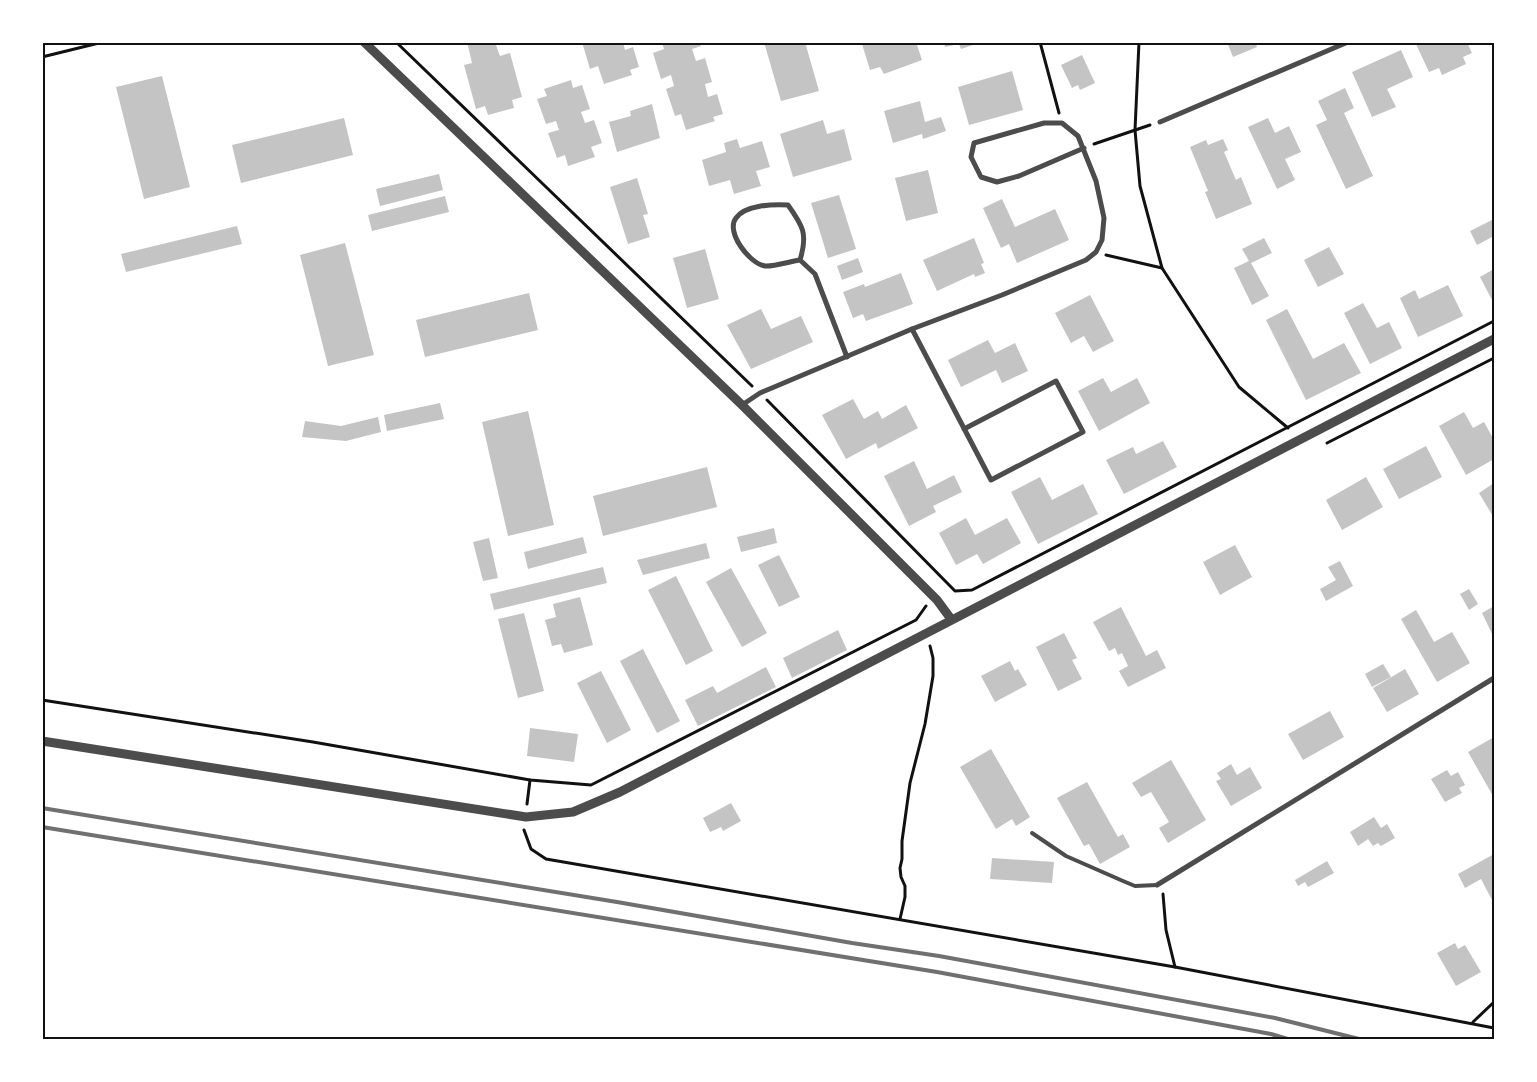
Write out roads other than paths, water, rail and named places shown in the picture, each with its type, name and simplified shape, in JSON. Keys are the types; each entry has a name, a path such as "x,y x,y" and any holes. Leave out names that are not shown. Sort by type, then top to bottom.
{"street":[{"path":"364,42 742,405 937,600 951,619"},
{"path":"1160,122 1348,42"},
{"path":"742,405 760,393 912,329 1010,292 1086,260 1096,252 1102,240 1104,218 1096,181 1084,148 1078,136 1062,123 1044,122 974,143 971,157 981,176 997,182 1019,176 1084,148"},
{"path":"788,205 803,230 804,245 800,260 765,266 751,259 740,245 733,229 735,218 744,211 762,206 788,205"},
{"path":"800,260 815,274 847,357"},
{"path":"912,329 964,429 992,480 1083,432 1056,380 964,429"},
{"path":"42,741 526,817 573,812 620,792 1494,339"},
{"path":"1157,885 1494,678"}],"lane":[{"path":"1032,833 1066,856 1135,886 1157,885"}],"railway":[{"path":"42,808 939,956 1275,1018 1363,1040"},
{"path":"42,827 937,972 1271,1034 1291,1040"}]}
